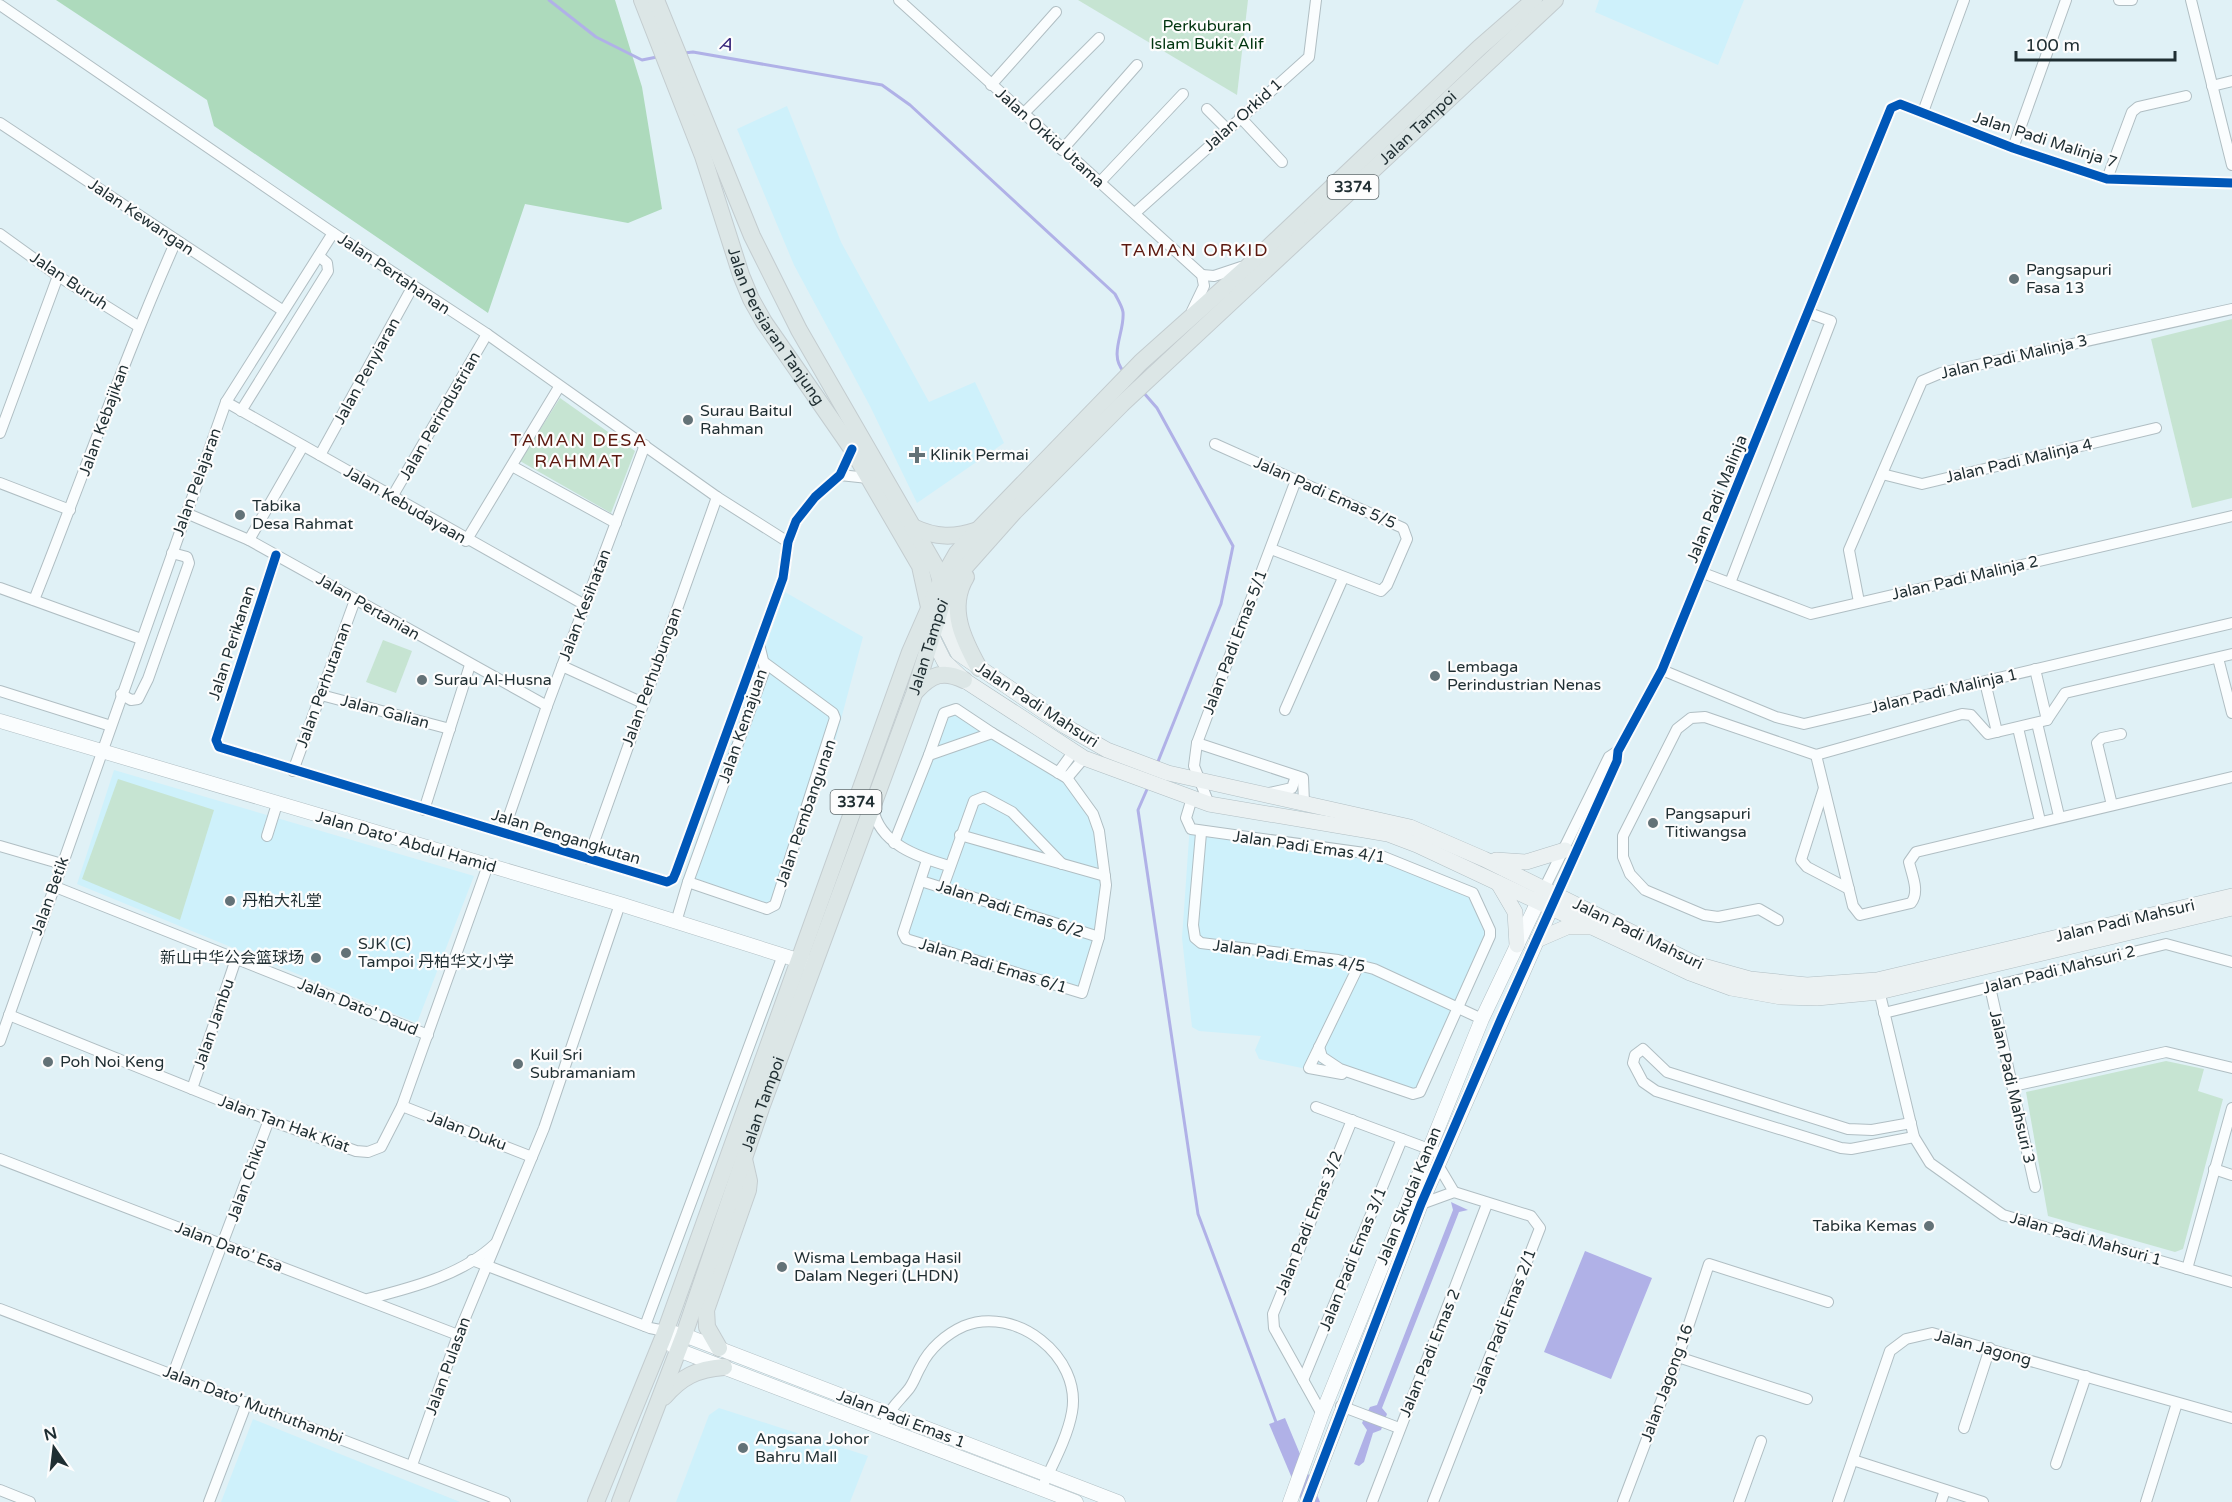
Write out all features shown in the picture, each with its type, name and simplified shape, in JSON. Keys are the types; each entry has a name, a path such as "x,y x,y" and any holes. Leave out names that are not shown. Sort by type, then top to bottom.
{"main road":[{"name":"Jalan Persiaran Tanjung","path":"642,0 703,156 751,299 764,322 852,449 920,566 936,605 932,637"},
{"name":"Jalan Persiaran Tanjung","path":"656,0 743,215 776,285 942,579"},
{"name":"Jalan Tampoi","path":"596,1502 656,1331 798,960 914,644 936,605 965,565 1115,399 1141,362 1253,262 1479,48 1534,0"},
{"name":"Jalan Tampoi","path":"936,605 942,579 957,553 978,530 1115,399 1152,376 1555,0"},
{"path":"751,299 768,321 780,325 783,318 776,285"},
{"path":"979,668 963,639 958,617 959,593 969,572 1003,534 1014,512"},
{"path":"913,527 930,535 941,536 961,535 978,530"},
{"path":"908,548 916,574 918,598 914,644"},
{"name":"Jalan Padi Mahsuri","path":"936,605 958,653 1131,768"},
{"name":"Jalan Tampoi","path":"620,1502 681,1342 744,1159 798,960 873,800 914,694 932,637"},
{"name":"Jalan Padi Mahsuri","path":"932,637 944,661 964,680 1079,754 1165,780 1192,798 1209,804 1388,834 1417,845 1498,884 1548,898 1602,920 1696,964 1750,980 1807,985 1878,986 2232,896"},
{"path":"914,694 926,681 939,674 953,675 964,680"},
{"name":"Jalan Padi Mahsuri","path":"1165,780 1199,781 1410,827 1484,859 1595,927 1651,956 1731,988 1781,997 1817,998 1878,986 2232,908"},
{"path":"1484,859 1526,862 1565,850"},
{"path":"1498,884 1515,912 1517,945"},
{"path":"1537,940 1567,927 1595,927"},
{"path":"718,1348 707,1327 706,1310 748,1190 749,1181 744,1159"},
{"path":"655,1407 672,1388 691,1373 704,1368 724,1367"}],"street":[{"name":"Jalan Orkid Utama","path":"899,0 1202,275"},
{"name":"Jalan Orkid 1","path":"1135,213 1309,57 1316,0"},
{"path":"1923,112 1964,0"},
{"path":"2013,148 2066,0"},
{"path":"2119,0 2132,0"},
{"path":"2191,0 2232,165"},
{"name":"Jalan Pertahanan","path":"0,5 333,233 487,334 717,497 788,542"},
{"path":"992,85 1056,12"},
{"path":"1023,114 1100,38"},
{"path":"1062,150 1137,65"},
{"path":"2212,86 2232,81"},
{"path":"1100,182 1183,94"},
{"path":"2107,178 2132,112 2138,107 2186,96"},
{"name":"Jalan Padi Malinja 7","path":"1891,108 1900,104 2013,148 2107,178 2232,183"},
{"name":"Jalan Padi Malinja","path":"1548,898 1617,761 1618,751 1662,670 1891,108"},
{"path":"1207,109 1227,129"},
{"path":"1240,117 1282,162"},
{"name":"Jalan Kewangan","path":"0,123 282,310"},
{"name":"Jalan Pelajaran","path":"104,752 121,694 226,402 282,310 333,233"},
{"name":"Jalan Buruh","path":"0,234 58,276 138,326"},
{"name":"Jalan Kebajikan","path":"34,600 138,326 176,241"},
{"path":"241,411 328,271 327,263 318,256"},
{"path":"1187,322 1204,286 1202,275 1225,274 1253,262"},
{"path":"0,433 58,276"},
{"name":"Jalan Penyiaran","path":"320,455 413,286"},
{"name":"Jalan Padi Malinja 3","path":"1859,602 1849,550 1922,381 1941,373 2232,309"},
{"path":"1730,583 1831,321 1809,313"},
{"name":"Jalan Perindustrian","path":"392,497 487,334"},
{"path":"466,541 559,387"},
{"name":"Jalan Kebudayaan","path":"226,402 466,541 585,605"},
{"name":"Jalan Padi Malinja 4","path":"1882,474 1922,484 2156,429"},
{"name":"Jalan Padi Emas 5/5","path":"1215,444 1403,528 1407,533 1407,539 1391,576 1381,591 1343,578"},
{"name":"Jalan Kesihatan","path":"503,833 547,706 645,445"},
{"path":"249,540 303,446"},
{"name":"Jalan Kemajuan","path":"676,922 765,663 759,644 783,578 788,542 804,509 840,476 852,449"},
{"path":"512,466 616,523"},
{"path":"840,476 868,478"},
{"name":"Jalan Padi Emas 5/1","path":"1209,804 1194,766 1197,743 1296,480"},
{"path":"0,483 70,510"},
{"name":"Jalan Perhubungan","path":"588,859 642,702 717,497"},
{"name":"Jalan Pertanian","path":"186,513 249,540 547,706"},
{"name":"Jalan Padi Malinja 2","path":"1703,573 1805,613 2232,516"},
{"path":"1271,549 1343,578 1285,710"},
{"path":"121,694 131,700 138,699 148,679 189,563 188,557 172,552"},
{"name":"Jalan Perikanan","path":"216,740 276,555"},
{"path":"0,588 141,639"},
{"name":"Jalan Perhutanan","path":"293,771 356,600"},
{"name":"Jalan Padi Malinja 1","path":"1662,670 1795,723 1815,722 2232,623"},
{"name":"Jalan Pengangkutan","path":"216,740 219,747 293,771 666,882 673,879 759,644"},
{"path":"1778,920 1759,909 1718,917 1704,915 1645,890 1630,874 1623,856 1623,836 1677,729 1691,718 1705,717 1816,755 1962,714 1971,715 1988,734 2018,728 2042,721 2065,693 2232,654"},
{"path":"2218,658 2232,713"},
{"name":"Jalan Pembangunan","path":"688,882 767,909 775,905 835,718 833,713 765,663"},
{"path":"424,810 470,665"},
{"path":"562,666 642,702"},
{"path":"2035,669 2042,721 2060,816"},
{"path":"1985,682 1997,732"},
{"path":"0,691 111,726"},
{"name":"Jalan Galian","path":"321,695 450,729"},
{"name":"Jalan Padi Emas 6/1","path":"894,843 944,713 950,710 956,709 1062,776 1093,814 1099,831 1105,876 1099,937 1082,993 906,939 903,933 927,860"},
{"name":"Jalan Dato' Abdul Hamid","path":"0,721 621,904 798,960"},
{"path":"2018,728 2040,821"},
{"path":"929,755 992,733"},
{"path":"2112,805 2097,743 2102,738 2121,734"},
{"path":"1197,743 1300,777"},
{"name":"Jalan Padi Malinja","path":"1548,898 1565,850 1609,757 1618,751"},
{"name":"Jalan Betik","path":"0,1041 53,886 104,752"},
{"path":"1062,776 1079,754"},
{"path":"1816,755 1849,889 1856,912 1860,915 1911,903 1916,897 1916,891 1909,862 1916,852 2232,777"},
{"path":"1257,794 1292,788 1300,777"},
{"path":"1300,777 1304,803"},
{"path":"1824,787 1801,860 1807,867 1849,889"},
{"path":"943,887 974,801 984,797 1012,812 1062,864"},
{"path":"1192,798 1186,818 1187,825 1201,833"},
{"path":"873,800 880,829 894,843 927,860 949,866"},
{"path":"267,836 277,804"},
{"name":"Jalan Padi Emas 4/5","path":"1201,833 1193,925 1195,938 1201,943 1374,969 1482,1019"},
{"name":"Jalan Padi Emas 4/1","path":"1201,833 1379,855 1473,893 1490,930 1490,936 1460,1009 1420,1092 1413,1094 1366,1079"},
{"path":"960,836 1105,876"},
{"path":"0,846 62,864"},
{"name":"Jalan Tan Hak Kiat","path":"9,1015 269,1120 356,1151 368,1152 381,1147 402,1106 488,865"},
{"name":"Jalan Padi Emas 6/2","path":"921,880 1099,937"},
{"name":"Jalan Dato' Daud","path":"53,886 428,1035"},
{"name":"Jalan Skudai Kanan","path":"1291,1500 1322,1414 1437,1156 1537,940 1548,898"},
{"name":"Jalan Skudai Kanan","path":"1307,1502 1341,1406 1421,1204 1482,1019 1517,945 1548,898"},
{"path":"487,1267 532,1157 621,904"},
{"name":"Jalan Padi Mahsuri 2","path":"1884,1012 2166,944 2232,962"},
{"name":"Jalan Jambu","path":"192,1089 236,959"},
{"path":"1359,965 1309,1068 1366,1079"},
{"name":"Jalan Padi Mahsuri 1","path":"1878,986 1914,1137 1930,1163 2004,1215 2232,1282"},
{"name":"Jalan Padi Mahsuri 3","path":"1990,987 2035,1187"},
{"path":"1319,1047 1320,1054 1328,1061 1366,1079"},
{"path":"1911,1123 1872,1130 1848,1129 1667,1072 1643,1049 1635,1054 1633,1063 1643,1082 1656,1090 1841,1148 1851,1149 1914,1137"},
{"path":"2013,1086 2166,1052 2232,1068"},
{"name":"Jalan Duku","path":"402,1106 532,1157"},
{"path":"1316,1107 1402,1139 1437,1156 1454,1192 1421,1204"},
{"path":"2187,1269 2232,1108"},
{"name":"Jalan Chiku","path":"173,1374 224,1245 269,1120"},
{"name":"Jalan Padi Emas 3/2","path":"1303,1380 1274,1328 1273,1314 1352,1120"},
{"path":"1841,1148 1848,1129"},
{"name":"Jalan Padi Emas 3/1","path":"1303,1380 1402,1139"},
{"name":"Jalan Dato' Esa","path":"0,1160 458,1335"},
{"path":"2214,1169 2232,1174"},
{"name":"Jalan Padi Emas 2/1","path":"1433,1502 1540,1228 1531,1216 1454,1192"},
{"name":"Jalan Padi Emas 2","path":"1372,1502 1399,1428 1445,1319 1487,1203"},
{"path":"367,1299 416,1287 485,1253 497,1242"},
{"path":"472,1260 681,1342"},
{"name":"Jalan Jagong 16","path":"1623,1502 1678,1357 1709,1264 1828,1302"},
{"name":"Jalan Pulasan","path":"412,1465 458,1335 487,1267"},
{"name":"Jalan Dato' Muthuthambi","path":"0,1310 505,1502"},
{"path":"882,1429 888,1414 908,1390 933,1348 954,1331 981,1321 1002,1321 1019,1327 1036,1335 1053,1352 1071,1386 1072,1412 1042,1489"},
{"name":"Jalan Jagong","path":"1838,1502 1890,1351 1898,1344 1918,1335 1932,1333 1990,1348 2232,1418"},
{"name":"Jalan Padi Emas 1","path":"681,1342 718,1348 1118,1502"},
{"name":"Jalan Padi Emas 1","path":"681,1342 724,1367 1076,1502"},
{"path":"1964,1428 1990,1348"},
{"path":"1678,1357 1807,1399"},
{"path":"2056,1464 2086,1376"},
{"path":"1303,1380 1322,1414"},
{"path":"209,1502 247,1402"},
{"path":"2146,1502 2177,1403"},
{"path":"1341,1406 1399,1428"},
{"path":"1739,1502 1761,1441"},
{"path":"1852,1460 1983,1502"},
{"path":"0,1490 30,1502"},
{"path":"1941,1502 1946,1490"}],"shaded area":[{"path":"1599,0 1744,0 1718,65 1595,12"},
{"path":"787,106 841,242 929,402 975,382 1004,443 917,503 870,406 794,265 737,129"},
{"path":"785,592 863,637 835,742 780,903 776,911 768,913 681,883"},
{"path":"945,707 1056,768 1096,813 1110,885 1088,990 903,943 922,862 889,844"},
{"name":"SJK (C) Tampoi 丹柏华文小学","path":"114,770 474,876 417,1023 77,884"},
{"path":"1190,824 1386,853 1471,887 1493,939 1424,1094 1259,1059 1255,1050 1261,1036 1199,1031 1192,1027 1182,938"},
{"name":"Angsana Johor Bahru Mall","path":"719,1408 868,1456 850,1502 676,1502 709,1415"},
{"path":"253,1419 460,1502 221,1502"}],"green space":[{"path":"56,0 615,0 642,87 662,209 628,223 525,204 488,313 214,126 207,100"},
{"name":"Perkuburan Islam Bukit Alif","path":"1078,0 1248,0 1237,95"},
{"path":"2232,319 2232,498 2192,508 2151,339"},
{"path":"560,398 635,451 611,513 520,461"},
{"path":"383,640 412,651 396,693 366,682"},
{"path":"118,779 214,810 180,920 82,879"},
{"path":"2166,1061 2204,1069 2198,1091 2223,1099 2183,1249 2175,1252 2048,1216 2026,1092"}],"water":[{"path":"1451,1202 1468,1210 1459,1212 1382,1408 1387,1414 1381,1430 1373,1433 1364,1462 1359,1466 1354,1464 1367,1430 1362,1423 1370,1407 1377,1405 1453,1210"},
{"path":"1585,1251 1652,1278 1611,1379 1544,1352"},
{"path":"1285,1418 1320,1502 1302,1502 1269,1424"}],"waterway":[{"name":"A","path":"549,0 596,37 642,60 657,57"},
{"path":"684,53 693,52 882,85 910,105 1115,294 1123,312 1117,358 1124,372"},
{"path":"1143,392 1157,408 1233,546 1221,604 1157,764"},
{"path":"1148,787 1138,810 1198,1214 1276,1422"}],"cycle path":[{"path":"1307,1502 1421,1204 1617,761 1618,751 1662,670 1891,108 1900,104 2013,148 2107,179 2232,183"},
{"path":"276,555 216,740 219,747 667,882 673,879 676,872 783,578 788,542 796,521 815,497 840,475 852,449"}],"place":[{"name":"Pangsapuri Fasa 13","path":"2014,279"},
{"name":"Surau Baitul Rahman","path":"688,420"},
{"name":"Klinik Permai","path":"917,455"},
{"name":"Tabika Desa Rahmat","path":"240,515"},
{"name":"Lembaga Perindustrian Nenas","path":"1435,676"},
{"name":"Surau Al-Husna","path":"422,680"},
{"name":"Pangsapuri Titiwangsa","path":"1653,823"},
{"name":"丹柏大礼堂","path":"230,901"},
{"name":"SJK (C) Tampoi 丹柏华文小学","path":"346,953"},
{"name":"新山中华公会篮球场","path":"316,958"},
{"name":"Poh Noi Keng","path":"48,1062"},
{"name":"Kuil Sri Subramaniam","path":"518,1064"},
{"name":"Tabika Kemas","path":"1929,1226"},
{"name":"Wisma Lembaga Hasil Dalam Negeri (LHDN)","path":"782,1267"},
{"name":"Angsana Johor Bahru Mall","path":"743,1448"}],"district":[{"name":"TAMAN ORKID","path":"1195,250"},
{"name":"TAMAN DESA RAHMAT","path":"579,450"}]}
